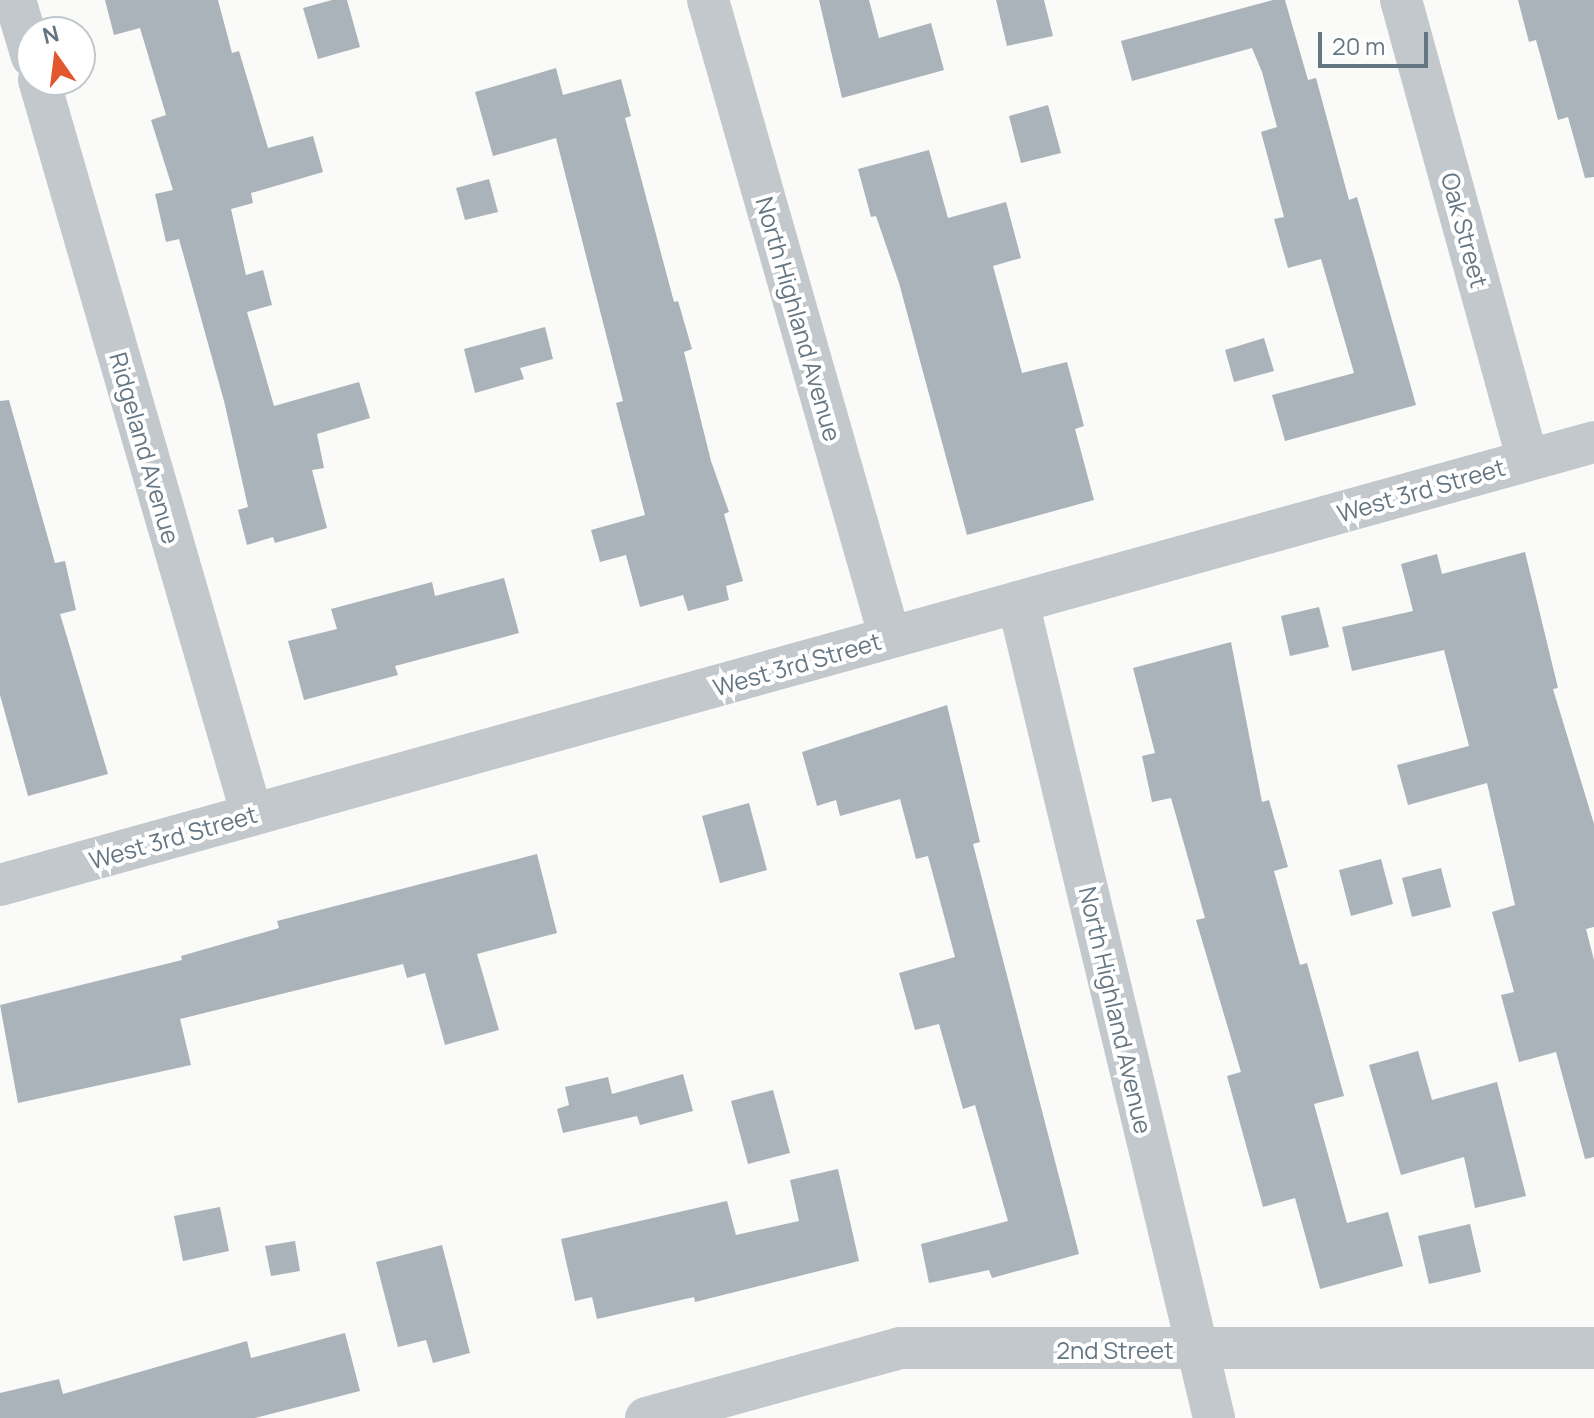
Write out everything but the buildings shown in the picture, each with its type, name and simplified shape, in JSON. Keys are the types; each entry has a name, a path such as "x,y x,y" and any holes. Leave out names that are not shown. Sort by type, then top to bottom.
{"street":[{"name":"North Highland Avenue","path":"708,0 890,638"},
{"name":"Oak Street","path":"1401,0 1528,460"},
{"name":"Ridgeland Avenue","path":"44,96 252,815"},
{"name":"West 3rd Street","path":"0,885 1594,442"},
{"name":"North Highland Avenue","path":"1018,602 1214,1418"},
{"name":"2nd Street","path":"646,1418 900,1348 1594,1348"}]}
